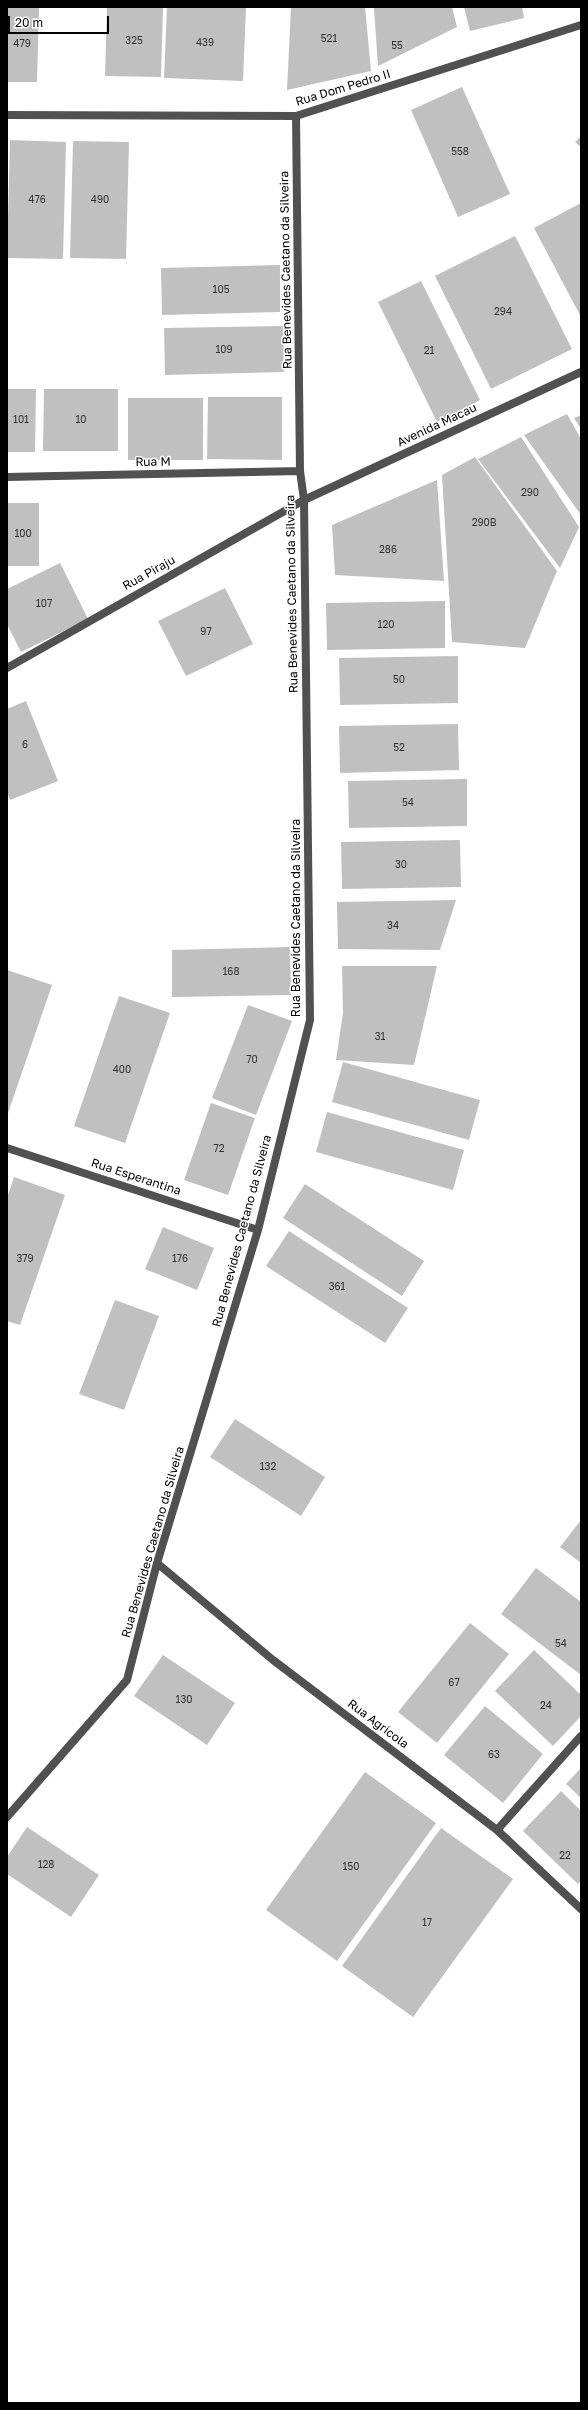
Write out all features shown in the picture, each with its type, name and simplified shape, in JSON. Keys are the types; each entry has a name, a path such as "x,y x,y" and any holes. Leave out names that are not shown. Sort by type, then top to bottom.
{"street":[{"name":"Rua Dom Pedro II","path":"7,115 296,116 581,26"},
{"name":"Rua Benevides Caetano da Silveira","path":"7,1817 127,1680 157,1563 258,1230 310,1020 304,500 300,472 296,116"},
{"name":"Avenida Macau","path":"304,500 581,372"},
{"name":"Rua M","path":"7,477 300,472"},
{"name":"Rua Piraju","path":"7,668 304,500"},
{"name":"Rua Esperantina","path":"7,1148 258,1230"},
{"name":"Rua Agricola","path":"157,1563 273,1660 498,1830 581,1909"},
{"path":"498,1830 581,1736"}],"building":[{"path":"7,7 39,7 37,82 7,82"},
{"path":"107,7 163,7 161,77 105,76"},
{"path":"167,7 246,8 243,81 164,78"},
{"path":"291,7 365,7 371,71 287,90"},
{"path":"375,7 452,7 457,27 378,66"},
{"path":"464,7 522,7 524,18 470,31"},
{"path":"462,87 510,194 458,217 411,110"},
{"path":"581,136 581,147 575,142"},
{"path":"10,140 66,142 63,259 7,258"},
{"path":"73,141 129,142 126,259 70,258"},
{"path":"581,203 581,317 534,228"},
{"path":"515,236 572,349 491,389 435,276"},
{"path":"280,265 280,312 162,315 161,268"},
{"path":"421,281 480,400 437,422 378,302"},
{"path":"283,326 284,372 165,375 164,328"},
{"path":"7,389 36,389 35,452 7,452"},
{"path":"44,389 118,389 118,451 43,451"},
{"path":"208,397 282,397 282,460 207,459"},
{"path":"128,398 203,398 203,460 128,460"},
{"path":"567,414 581,439 581,515 524,435"},
{"path":"581,415 581,429 574,418"},
{"path":"521,437 579,527 560,568 478,459"},
{"path":"475,457 557,571 525,648 452,642 442,475"},
{"path":"437,480 444,581 335,575 332,525"},
{"path":"7,503 39,503 39,566 7,566"},
{"path":"60,563 88,619 21,652 7,624 7,589"},
{"path":"225,588 253,644 186,676 158,621"},
{"path":"445,601 445,648 327,650 326,603"},
{"path":"458,656 458,703 340,705 339,658"},
{"path":"26,701 58,781 10,800 7,792 7,709"},
{"path":"458,724 459,770 340,773 339,726"},
{"path":"467,779 467,826 349,828 348,781"},
{"path":"460,840 461,887 342,889 341,842"},
{"path":"456,900 440,950 338,949 337,902"},
{"path":"290,947 291,995 172,997 172,950"},
{"path":"342,966 437,966 414,1065 336,1060 343,1013"},
{"path":"7,970 52,985 7,1116"},
{"path":"119,996 170,1013 125,1143 74,1126"},
{"path":"248,1005 292,1021 256,1115 212,1098"},
{"path":"343,1062 480,1100 469,1140 332,1102"},
{"path":"211,1103 255,1118 228,1195 184,1180"},
{"path":"327,1112 464,1150 453,1190 316,1152"},
{"path":"14,1177 65,1195 20,1325 7,1321 7,1198"},
{"path":"305,1184 424,1261 402,1296 283,1218"},
{"path":"163,1227 214,1248 197,1290 145,1269"},
{"path":"289,1231 408,1308 385,1343 266,1266"},
{"path":"115,1300 159,1316 124,1410 79,1394"},
{"path":"235,1419 325,1477 301,1516 210,1457"},
{"path":"581,1520 581,1563 560,1547"},
{"path":"536,1568 581,1602 581,1675 501,1614"},
{"path":"470,1623 509,1654 437,1743 398,1712"},
{"path":"534,1650 581,1695 581,1716 553,1746 495,1691"},
{"path":"163,1655 235,1703 207,1745 134,1696"},
{"path":"485,1706 543,1754 503,1803 444,1755"},
{"path":"581,1768 581,1798 566,1784"},
{"path":"365,1772 436,1823 337,1961 266,1910"},
{"path":"561,1791 581,1811 581,1880 578,1884 523,1831"},
{"path":"27,1827 99,1875 71,1917 7,1874 7,1857"},
{"path":"441,1828 513,1879 413,2017 342,1966"}]}
